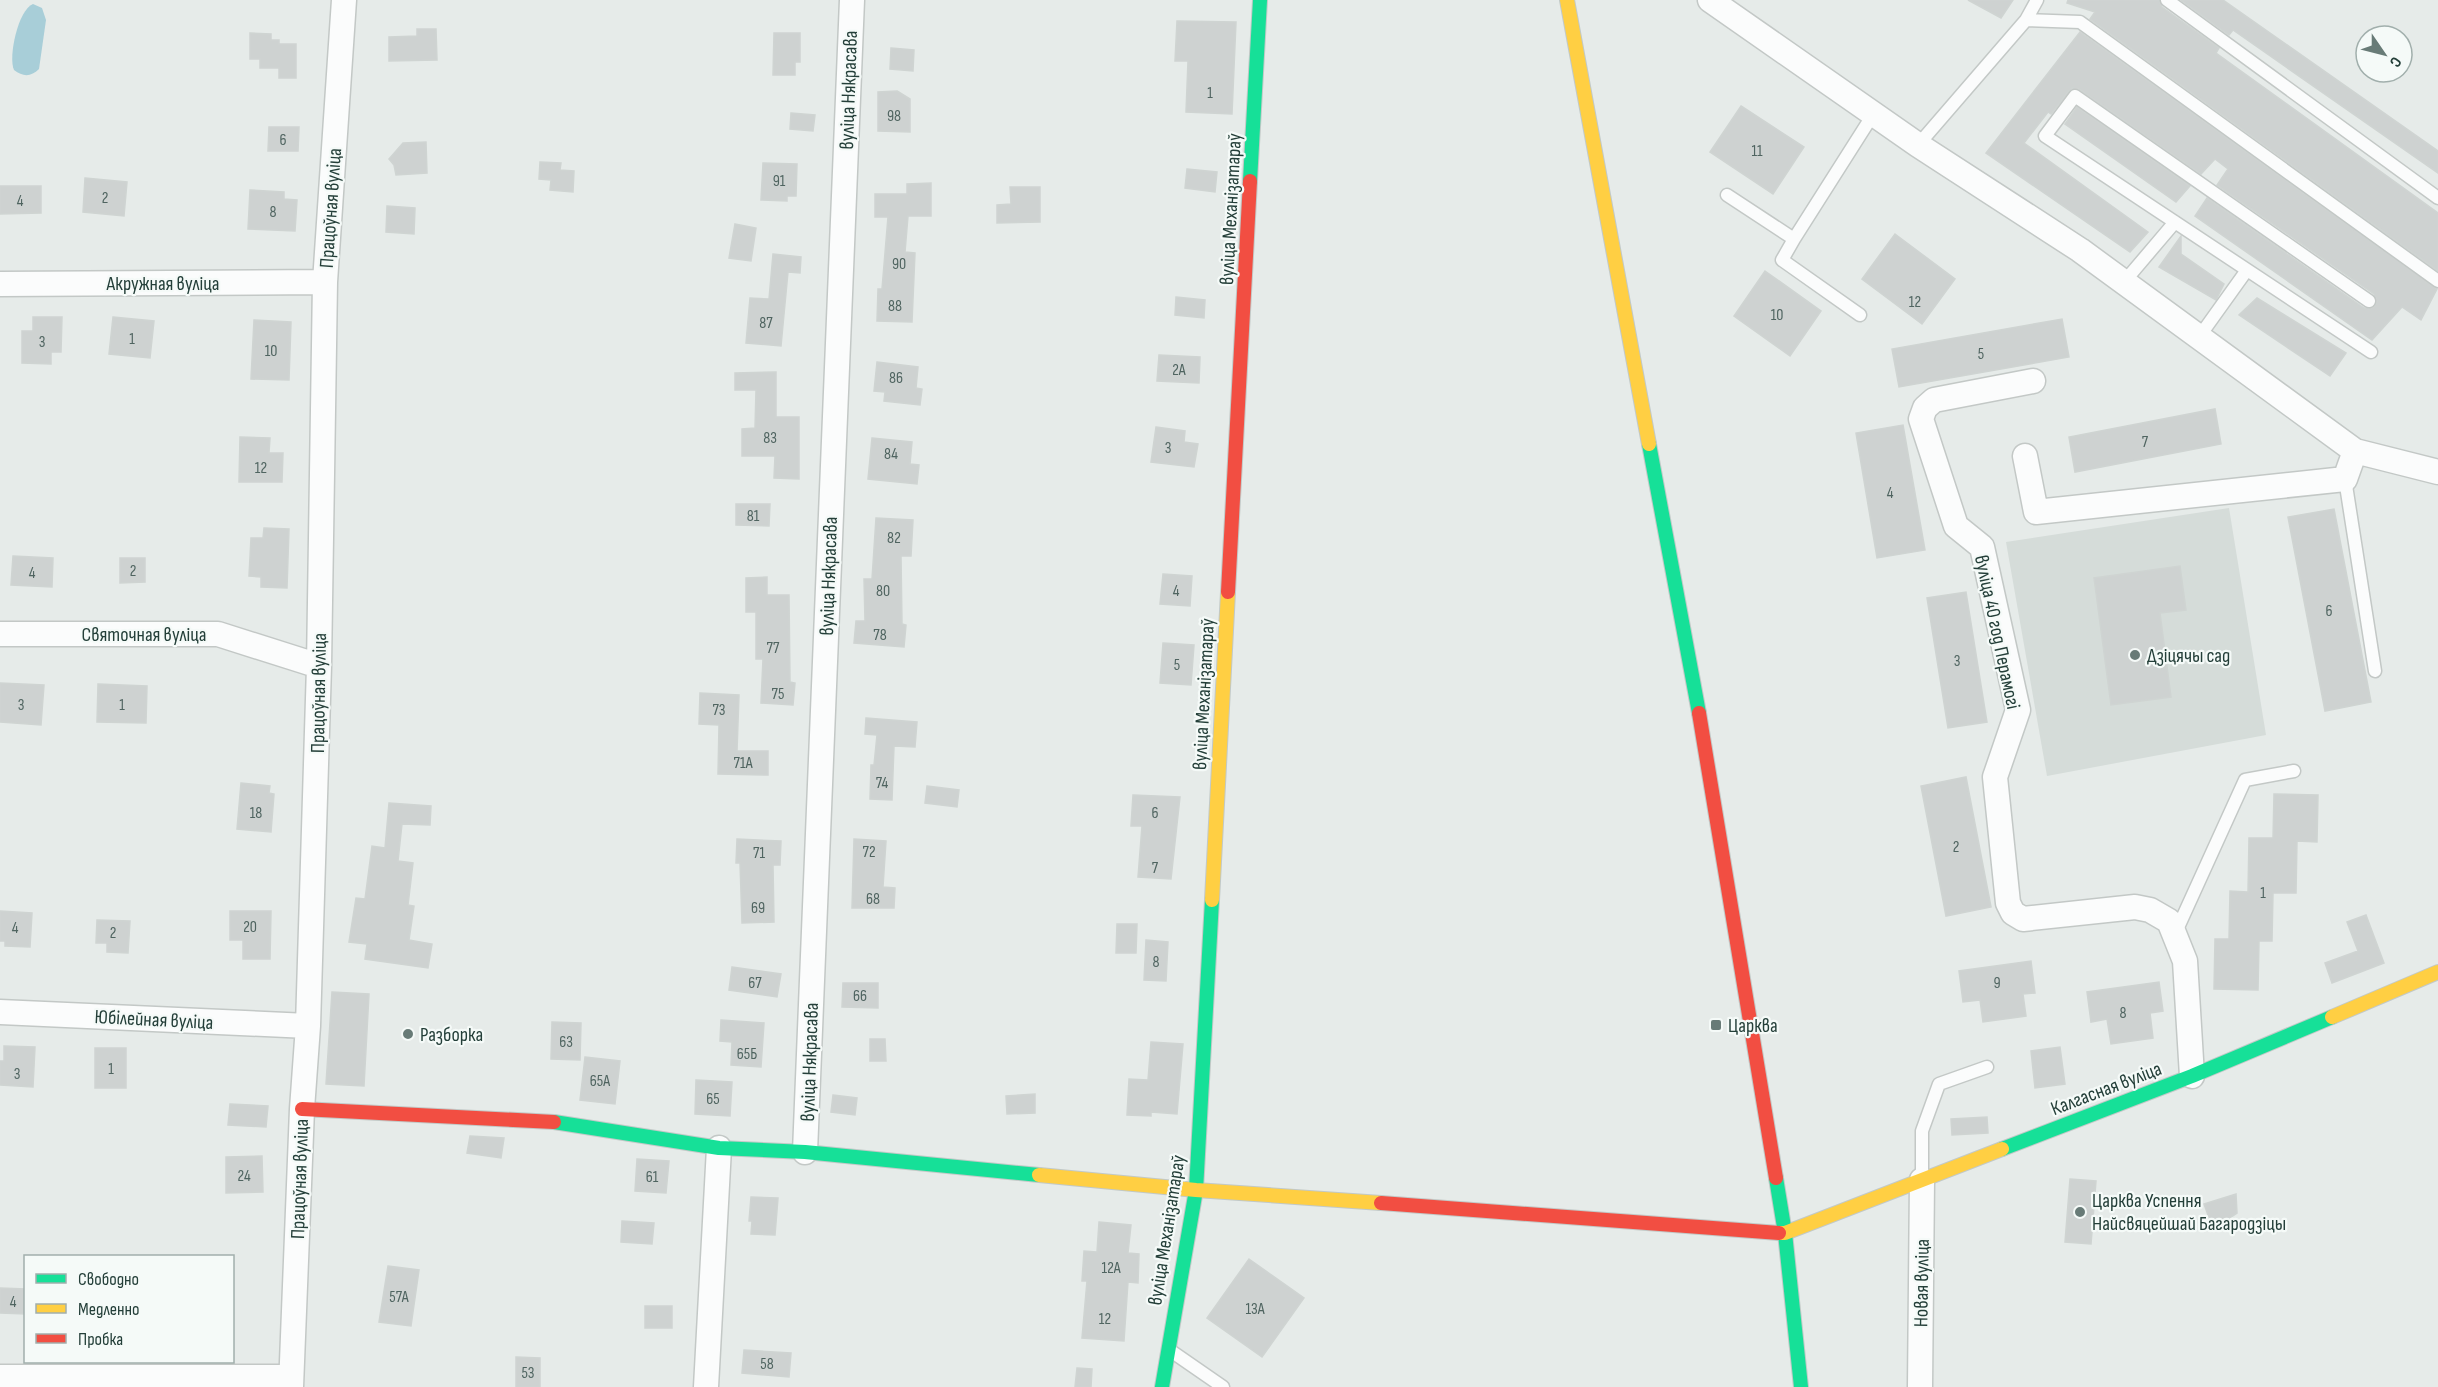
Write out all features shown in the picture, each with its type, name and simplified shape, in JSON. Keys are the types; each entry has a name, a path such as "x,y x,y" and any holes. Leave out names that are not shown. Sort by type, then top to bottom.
{"street":[{"name":"Працоўная вуліца","path":"291,1382 302,1109 308,1026 319,666 325,282 344,0"},
{"name":"вуліца Някрасава","path":"805,1152 852,0"},
{"name":"вуліца Механізатараў","path":"1162,1387 1196,1190 1260,0"},
{"path":"1567,0 1715,800 1785,1233 1801,1387"},
{"path":"1710,0 1918,145 2080,250 2355,451 2438,472"},
{"name":"Акружная вуліца","path":"0,284 325,282"},
{"name":"вуліца 40 год Перамогі","path":"2033,381 1934,400 1925,408 1921,419 1956,526 1982,547 2018,710 1995,777 2008,903 2013,913 2023,919 2135,907 2150,910 2169,921 2184,961 2192,1076"},
{"path":"2025,456 2036,512 2346,479 2355,451"},
{"name":"Святочная вуліца","path":"0,634 218,634 319,666"},
{"name":"Калгасная вуліца","path":"1785,1233 2192,1076 2438,972"},
{"name":"Юбілейная вуліца","path":"0,1012 308,1026"},
{"path":"302,1109 560,1122 719,1148 805,1152 1196,1190 1785,1233"},
{"path":"706,1387 719,1148"},
{"name":"Новая вуліца","path":"1920,1387 1922,1180"},
{"path":"0,1377 291,1382"}],"lane":[{"path":"1918,145 2026,20 2037,0"},
{"path":"2168,0 2438,198"},
{"path":"2026,20 2080,22 2438,280"},
{"path":"2369,301 2075,96 2045,136 2370,352"},
{"path":"1860,315 1782,260 1874,113"},
{"path":"1727,195 1794,239"},
{"path":"2124,282 2175,222"},
{"path":"2199,337 2247,270"},
{"path":"2346,479 2375,671"},
{"path":"2174,935 2245,780 2294,771"},
{"path":"1922,1180 1922,1131 1939,1084 1987,1067"},
{"path":"1167,1349 1223,1387"}],"shaded area":[{"path":"2229,508 2266,735 2047,776 2006,542"}],"water":[{"path":"33,4 42,8 46,20 39,69 33,74 24,75 14,70 13,45 23,15"}],"building":[{"path":"1968,0 2013,0 2001,18"},
{"path":"2068,0 2159,0 2162,7 2219,48 2216,53 2438,213 2438,271 2090,19 2095,12 2067,3"},
{"path":"2181,0 2223,0 2438,151 2438,173 2233,30 2229,35"},
{"path":"1177,21 1236,22 1232,114 1186,112 1188,61 1175,61"},
{"path":"417,29 436,29 437,60 389,61 389,37 417,36"},
{"path":"2080,32 2437,289 2421,320 2402,307 2372,340 2195,216 2207,198 2364,308 2369,309 2375,306 2377,301 2374,294 2217,185 2228,169 2215,159 2201,174 2079,89 2072,88 2051,114 2048,112 2024,143 2148,232 2130,252 1986,153"},
{"path":"250,33 271,34 271,40 279,40 279,44 296,44 296,78 279,78 279,68 260,68 260,59 250,59"},
{"path":"774,33 800,33 800,62 795,62 795,75 773,75"},
{"path":"891,48 914,50 913,71 890,69"},
{"path":"897,91 910,99 910,132 878,131 878,92"},
{"path":"1741,106 1804,147 1773,194 1710,152"},
{"path":"2077,107 2190,186 2176,202 2065,124"},
{"path":"791,113 815,115 813,131 790,129"},
{"path":"269,127 299,127 298,151 268,151"},
{"path":"426,142 427,173 396,175 394,165 389,159 403,143"},
{"path":"540,162 561,163 560,170 574,171 573,192 550,190 551,180 539,179"},
{"path":"763,163 797,164 796,196 787,196 787,201 761,200"},
{"path":"1187,169 1217,172 1215,192 1185,188"},
{"path":"85,178 127,182 124,216 83,212"},
{"path":"931,183 931,216 908,216 905,252 915,253 912,322 877,321 878,289 882,289 888,217 875,217 875,194 907,194 907,184"},
{"path":"0,186 41,186 41,213 0,214"},
{"path":"1010,187 1040,187 1040,222 997,223 997,205 1011,204"},
{"path":"250,190 284,192 284,199 297,200 295,231 248,229"},
{"path":"387,206 415,208 414,234 386,232"},
{"path":"735,224 756,228 751,261 729,258"},
{"path":"1895,234 1955,279 1922,324 1862,279"},
{"path":"2181,236 2181,254 2224,284 2216,300 2159,267"},
{"path":"773,254 801,257 800,273 788,272 781,346 746,343 750,298 769,299"},
{"path":"1765,271 1821,311 1790,356 1734,316"},
{"path":"1176,297 1205,300 1204,318 1175,315"},
{"path":"2257,298 2346,353 2330,376 2239,315"},
{"path":"33,317 62,317 61,352 51,352 51,364 22,363 22,331 33,331"},
{"path":"113,317 154,321 150,358 109,354"},
{"path":"2062,319 2069,357 1899,387 1892,349"},
{"path":"254,320 291,322 289,380 251,379"},
{"path":"1159,355 1200,357 1199,383 1157,381"},
{"path":"877,362 918,367 916,388 922,389 920,405 884,401 885,392 874,391"},
{"path":"776,372 776,417 799,417 799,479 774,478 775,456 742,456 742,429 755,428 756,390 735,390 735,373"},
{"path":"2215,409 2221,444 2075,472 2069,437"},
{"path":"1903,425 1925,550 1877,558 1856,433"},
{"path":"1156,427 1185,431 1184,442 1198,444 1194,467 1151,462"},
{"path":"240,437 270,438 269,453 283,453 282,482 239,482"},
{"path":"872,438 912,442 910,464 919,465 917,484 868,479"},
{"path":"736,504 770,504 769,526 736,525"},
{"path":"2334,509 2371,702 2325,711 2288,517"},
{"path":"876,518 913,520 911,556 901,556 902,624 906,625 904,647 854,643 856,621 865,621 864,579 872,579"},
{"path":"264,528 289,529 287,588 261,587 261,577 249,576 251,538 263,538"},
{"path":"13,556 53,558 52,587 11,585"},
{"path":"120,558 145,558 145,582 120,583"},
{"name":"Дзіцячы сад","path":"2180,566 2186,610 2160,613 2171,697 2111,705 2094,578"},
{"path":"1163,574 1192,576 1190,606 1160,604"},
{"path":"767,577 767,595 789,595 790,682 795,683 793,705 761,703 763,659 756,659 756,612 746,612 746,578"},
{"path":"1966,592 1987,722 1948,728 1927,598"},
{"path":"1163,643 1194,645 1191,685 1160,683"},
{"path":"0,683 44,685 41,725 0,722"},
{"path":"98,684 147,686 146,723 97,722"},
{"path":"700,693 739,695 737,751 768,751 768,775 718,774 719,725 699,724"},
{"path":"866,718 917,722 915,747 894,746 892,800 870,799 871,765 874,765 877,735 865,734"},
{"path":"1966,777 1991,907 1946,916 1921,786"},
{"path":"241,783 270,786 269,793 274,794 271,832 237,829"},
{"path":"927,786 959,790 957,807 925,803"},
{"path":"2274,794 2318,795 2317,842 2297,841 2296,893 2273,893 2272,941 2259,941 2258,990 2214,989 2215,939 2229,939 2230,891 2248,892 2249,838 2273,838"},
{"path":"1133,795 1180,797 1171,879 1138,877 1142,826 1131,826"},
{"path":"389,803 431,806 430,825 402,824 398,861 413,863 408,905 414,906 409,940 432,944 428,968 365,959 367,944 349,942 356,898 365,899 372,846 385,848"},
{"path":"737,839 781,841 780,865 773,865 774,922 742,923 740,863 736,863"},
{"path":"854,839 886,841 883,887 895,888 894,908 852,908"},
{"path":"0,911 32,913 30,947 5,946 5,941 0,941"},
{"path":"230,911 271,911 270,959 243,959 243,940 230,940"},
{"path":"2366,915 2384,963 2332,983 2325,963 2358,951 2347,922"},
{"path":"97,920 130,921 128,953 107,952 107,943 96,943"},
{"path":"1117,924 1137,924 1136,953 1116,953"},
{"path":"1146,940 1168,942 1166,981 1144,980"},
{"path":"2031,961 2035,993 2023,994 2026,1016 1983,1022 1980,1000 1963,1002 1959,971"},
{"path":"732,967 781,974 777,997 729,990"},
{"path":"2159,982 2163,1011 2150,1013 2153,1038 2111,1044 2107,1019 2091,1022 2087,992"},
{"path":"843,983 878,983 878,1008 842,1007"},
{"path":"332,992 369,994 364,1086 326,1084"},
{"path":"721,1020 764,1023 761,1067 731,1065 732,1042 720,1041"},
{"path":"552,1022 581,1023 580,1060 551,1059"},
{"path":"870,1039 885,1039 886,1061 870,1061"},
{"path":"1151,1042 1183,1044 1177,1114 1151,1112 1151,1116 1127,1115 1129,1079 1148,1080"},
{"path":"4,1046 35,1047 33,1087 0,1085 0,1061 4,1061"},
{"path":"2060,1047 2065,1084 2035,1088 2031,1051"},
{"path":"95,1048 126,1048 126,1088 95,1088"},
{"path":"585,1057 620,1061 615,1104 580,1100"},
{"path":"696,1080 732,1082 730,1116 695,1114"},
{"path":"1035,1094 1035,1113 1007,1114 1006,1096"},
{"path":"833,1095 857,1098 855,1115 831,1112"},
{"path":"230,1104 268,1106 266,1127 228,1125"},
{"path":"1987,1117 1988,1133 1952,1135 1951,1119"},
{"path":"470,1136 504,1138 501,1158 467,1153"},
{"path":"262,1156 263,1192 226,1193 226,1157"},
{"path":"637,1159 669,1161 666,1193 635,1191"},
{"name":"Царква Успення Найсвяцейшай Багародзіцы","path":"2070,1179 2096,1181 2091,1244 2065,1242"},
{"path":"2236,1194 2237,1213 2213,1229 2204,1204"},
{"path":"751,1197 778,1198 775,1235 751,1234 752,1221 749,1221"},
{"path":"622,1221 654,1223 652,1244 621,1242"},
{"path":"1099,1222 1131,1225 1128,1253 1139,1254 1138,1283 1128,1282 1124,1341 1082,1338 1087,1281 1082,1281 1084,1251 1097,1252"},
{"path":"1249,1259 1304,1298 1262,1357 1207,1318"},
{"path":"388,1266 419,1270 411,1326 379,1322"},
{"path":"0,1288 24,1289 24,1314 0,1313"},
{"path":"645,1306 672,1306 672,1328 645,1328"},
{"path":"744,1350 791,1353 789,1377 742,1373"},
{"path":"516,1357 540,1358 540,1387 516,1387"},
{"path":"1077,1368 1092,1369 1091,1387 1075,1387"}],"traffic: fast":[{"path":"1250,181 1260,0"},
{"path":"1649,444 1699,713"},
{"path":"1162,1387 1196,1190 1212,900"},
{"path":"2002,1149 2192,1076 2332,1017"},
{"path":"554,1122 719,1148 805,1152 1039,1175"},
{"path":"1776,1178 1785,1233 1801,1387"}],"traffic: slow":[{"path":"1567,0 1649,444"},
{"path":"1212,900 1228,592"},
{"path":"2332,1017 2438,972"},
{"path":"1779,1233 1785,1233 2002,1149"},
{"path":"1039,1175 1196,1190 1381,1203"}],"traffic: jam":[{"path":"1228,592 1250,181"},
{"path":"1699,713 1776,1178"},
{"path":"302,1109 554,1122"},
{"path":"1381,1203 1779,1233"}],"place":[{"name":"Дзіцячы сад","path":"2135,655"},
{"name":"Царква","path":"1716,1025"},
{"name":"Разборка","path":"408,1034"},
{"name":"Царква Успення Найсвяцейшай Багародзіцы","path":"2080,1212"}]}
